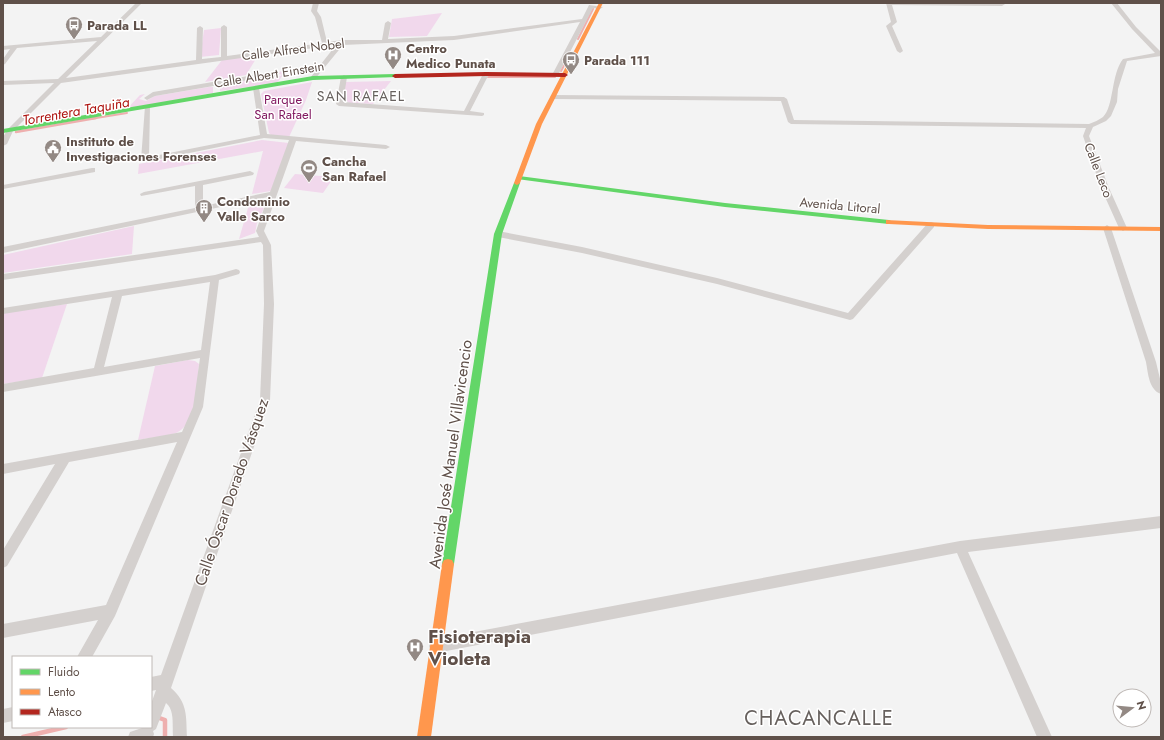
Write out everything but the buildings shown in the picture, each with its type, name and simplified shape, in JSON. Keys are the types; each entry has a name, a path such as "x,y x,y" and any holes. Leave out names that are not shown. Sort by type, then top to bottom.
{"street":[{"path":"3,144 7,131 61,81 139,3"},
{"path":"316,3 314,11 318,17 325,44"},
{"path":"900,51 889,26 894,22 889,3 1002,4"},
{"path":"1114,3 1134,28 1160,54"},
{"path":"555,75 583,20 597,5"},
{"name":"Avenida José Manuel Villavicencio","path":"424,737 436,646 498,234 539,124 565,75 597,5"},
{"name":"Calle Alfred Nobel","path":"3,83 61,81 342,42 454,38 583,20"},
{"path":"385,40 388,22"},
{"path":"224,27 224,58"},
{"path":"199,61 200,28"},
{"path":"3,48 102,39"},
{"path":"313,78 342,42"},
{"path":"3,63 15,47"},
{"name":"Calle Leco","path":"1123,228 1105,188 1086,136 1090,126 1104,120 1108,116 1114,102 1115,89 1122,64 1125,60 1160,54"},
{"path":"466,113 486,74"},
{"name":"Calle Albert Einstein","path":"7,131 313,78 486,74 565,75"},
{"path":"147,98 153,94 267,75 276,75"},
{"path":"344,77 339,104 482,114"},
{"path":"217,83 218,95"},
{"path":"256,88 264,136"},
{"path":"553,97 784,99 791,122 1090,126"},
{"path":"147,107 145,160 264,136 293,140 386,147"},
{"name":"Calle Óscar Dorado Vásquez","path":"152,716 160,686 265,400 268,304 267,245 260,231 293,140"},
{"path":"3,187 92,170"},
{"path":"144,194 250,173"},
{"name":"Avenida Litoral","path":"519,178 722,205 826,217 931,225 1161,229"},
{"path":"199,183 199,208"},
{"path":"3,250 199,208 253,198 272,199"},
{"path":"498,234 590,251 717,281 850,317 931,225"},
{"path":"1107,228 1156,362 1156,384 1161,390"},
{"path":"3,277 265,239"},
{"path":"3,311 215,278 236,272"},
{"path":"85,656 110,612 198,407 215,278"},
{"path":"98,372 118,293"},
{"path":"3,388 206,353"},
{"path":"3,469 186,436"},
{"path":"3,562 65,458"},
{"path":"436,646 960,546 1161,522"},
{"path":"960,546 1045,737"},
{"path":"3,631 110,612"},
{"path":"160,686 175,701 179,712 180,737"}],"green space":[{"path":"442,13 427,36 389,37 392,19"},
{"path":"221,28 219,55 200,57 204,30"},
{"path":"259,54 246,75 205,82 222,60"},
{"path":"286,71 277,83 220,91 220,86 224,84 267,77 276,78 282,75 275,72"},
{"path":"391,81 373,104 349,103 342,96 345,82"},
{"name":"Parque San Rafael","path":"312,82 306,100 289,137 271,135 269,133 261,94 264,91"},
{"path":"213,87 213,93 127,109 140,95 145,94 139,99 146,101 155,96"},
{"path":"262,140 289,143 271,191 252,194 263,151 138,174 139,164"},
{"name":"Cancha San Rafael","path":"295,174 334,177 323,193 284,188"},
{"path":"250,201 264,208 257,223 255,233 239,239"},
{"path":"134,226 132,254 3,273 3,255"},
{"path":"67,304 42,378 3,384 3,313"},
{"path":"188,360 195,361 199,364 195,401 189,420 178,432 165,436 138,440 155,366"}],"waterway":[{"name":"Torrentera Taquiña","path":"578,39 593,9"},
{"name":"Torrentera Taquiña","path":"561,71 566,62"},
{"name":"Torrentera Taquiña","path":"488,77 555,77"},
{"name":"Torrentera Taquiña","path":"94,118 127,113"},
{"name":"Torrentera Taquiña","path":"16,132 94,118"},
{"path":"152,715 165,720 165,737"},
{"path":"23,737 62,728"}],"traffic: fast":[{"path":"3,131 313,78 395,76"},
{"path":"519,178 725,205 889,222"},
{"path":"448,564 498,234 517,183"}],"traffic: slow":[{"path":"517,183 539,124 601,3"},
{"path":"889,222 988,227 1161,229"},
{"path":"424,737 448,564"}],"traffic: jam":[{"path":"395,76 486,74 565,75"}],"place":[{"name":"Parada LL","path":"74,40"},
{"name":"Centro Medico Punata","path":"393,70"},
{"name":"Parada 111","path":"571,75"},
{"name":"Instituto de Investigaciones Forenses","path":"53,163"},
{"name":"Cancha San Rafael","path":"309,183"},
{"name":"Condominio Valle Sarco","path":"204,223"},
{"name":"Fisioterapia Violeta","path":"415,662"}],"district":[{"name":"SAN RAFAEL","path":"361,96"},
{"name":"CHACANCALLE","path":"819,718"}]}
